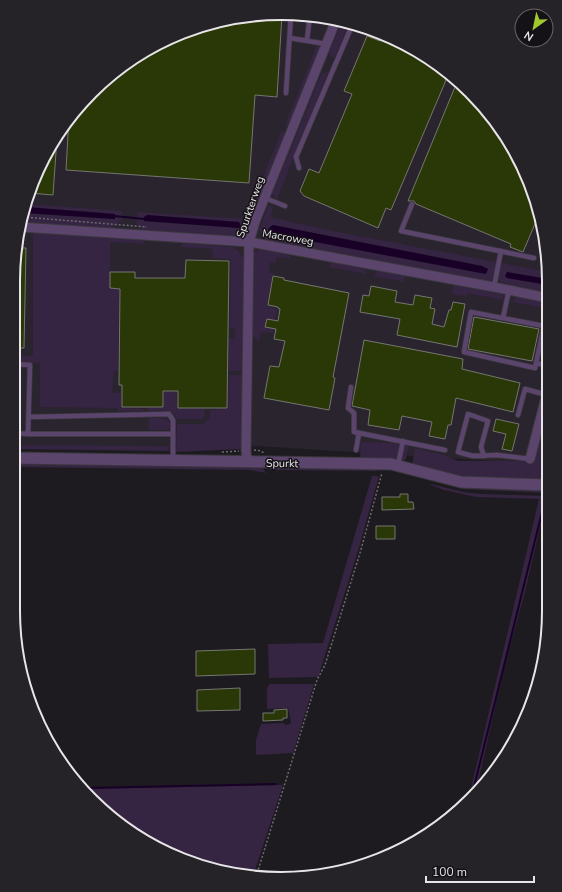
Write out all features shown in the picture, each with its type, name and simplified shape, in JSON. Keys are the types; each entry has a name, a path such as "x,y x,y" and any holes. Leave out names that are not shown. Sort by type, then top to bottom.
{"street":[{"name":"Spurkterweg","path":"247,462 249,242 334,25"},
{"name":"Macroweg","path":"26,227 249,242 542,297"},
{"path":"530,459 542,412"},
{"name":"Spurkt","path":"20,458 383,464 398,465 461,482 542,485"}],"lane":[{"path":"286,93 291,21"},
{"path":"307,40 309,22"},
{"path":"299,168 296,157 350,29"},
{"path":"290,38 326,44"},
{"path":"265,198 285,206"},
{"path":"412,204 401,231 534,258"},
{"path":"494,287 501,251"},
{"path":"503,318 509,290"},
{"path":"542,326 471,312 464,352 535,368 542,335"},
{"path":"536,363 542,364"},
{"path":"20,364 30,365 28,434"},
{"path":"351,388 348,408 354,413 354,432 445,450"},
{"path":"518,415 525,389 542,391"},
{"path":"29,417 169,414 173,420 172,461"},
{"path":"484,456 481,447 488,421 468,414 458,452 473,456 484,456 497,455 530,459"},
{"path":"20,433 173,434"},
{"path":"356,450 358,433"},
{"path":"398,465 402,441"}],"path":[{"path":"28,217 151,227"},
{"path":"258,871 317,680 325,665 360,553 381,479 383,464"}],"shaded area":[{"path":"281,20 315,22 365,34 412,55 440,74 466,96 488,122 498,136 515,166 533,213 540,247 542,281 542,395 527,463 241,445 239,448 176,446 20,447 20,281 22,247 34,197 55,150 74,122 96,96 122,74 136,64 166,47 213,29 247,22"},
{"path":"340,27 346,28 335,57 332,58 329,53"},
{"path":"317,45 321,48 290,124 285,125"},
{"path":"328,72 277,199 272,194 322,73"},
{"path":"282,130 285,135 242,237 237,238 230,236 144,231 136,223 138,212 246,219","holes":["147,215 239,222 239,228 144,221 144,217"]},
{"path":"32,204 122,211 121,221 112,229 27,223 29,213 114,219 115,214 31,207"},
{"path":"268,206 274,207 270,217 328,230 496,262 493,278 491,281 487,282 267,240 262,236 259,230","holes":["273,225 482,266 486,274 278,235 270,233 270,227"]},
{"path":"31,207 115,214 115,219 29,213"},
{"path":"147,215 239,222 241,226 239,228 144,221 144,217"},
{"path":"273,225 482,266 488,269 486,274 278,235 270,233 268,230"},
{"path":"35,232 142,240 145,244 110,242 110,288 119,289 118,371 114,371 112,393 121,393 122,408 144,409 142,411 118,412 118,408 40,407 40,363 20,362 20,356 33,356 33,235"},
{"path":"183,243 232,247 238,250 243,258 244,257 243,371 229,371 229,348 218,347 218,339 235,339 235,329 230,328 231,259 213,258 213,249 180,247"},
{"path":"260,249 287,252 290,254 291,259 277,257 275,263 270,262 269,273 273,273 267,306 277,309 273,333 261,332 259,341 254,337 251,338 251,283 254,283 254,279 252,279 253,253"},
{"path":"332,262 364,267 366,274 329,267"},
{"path":"502,263 541,271 542,278 507,272 507,278 542,284 542,293 502,284 498,278"},
{"path":"378,270 403,275 405,278 404,282 373,276"},
{"path":"507,272 542,278 542,284 507,278 505,276"},
{"path":"454,285 500,294 503,300 467,293 466,296 452,294"},
{"path":"516,297 542,302 542,308 512,302"},
{"path":"229,375 243,375 242,444 240,449 176,452 177,424 203,424 210,418 210,410 228,409"},
{"path":"164,392 175,392 175,394 177,394 178,409 205,409 204,419 177,419 173,413 148,411 148,408 163,408"},
{"path":"149,418 165,419 171,426 167,430 149,430"},
{"path":"542,430 542,482 455,477 412,465 415,448 444,455 458,461 534,461"},
{"path":"361,442 409,445 406,459 403,461 360,460"},
{"path":"20,445 170,446 169,451 20,449"},
{"path":"20,464 262,467 267,473 250,470 20,467"},
{"path":"266,467 377,469 378,471 278,470 269,469"},
{"path":"372,476 379,476 358,551 318,677 269,678 268,644 323,643"},
{"path":"434,480 542,489 542,493 464,489"},
{"path":"431,485 480,494 542,496 542,518 525,592 505,664 478,782 470,791 539,499 476,497 444,490"},
{"path":"270,684 314,684 293,753 256,755 256,740 261,724 283,723 286,725 290,724 291,722 288,708 267,709 267,688"},
{"path":"283,785 255,870 213,863 166,845 150,837 122,818 96,796 90,789"}],"building":[{"path":"282,20 277,97 255,95 249,183 66,170 68,130 96,96 136,64 181,40 213,29 247,22"},
{"path":"367,36 380,41 381,40 412,55 446,79 391,210 386,208 378,228 304,196 300,191 309,169 319,173 352,94 344,91"},
{"path":"455,87 466,96 488,122 507,151 522,181 535,223 523,252 510,247 511,244 416,204 414,201 408,201"},
{"path":"56,148 53,195 35,194"},
{"path":"22,248 26,248 24,348 20,348 20,281"},
{"path":"186,260 229,261 227,408 178,408 178,391 163,391 163,407 122,407 122,385 119,385 120,289 110,288 110,272 135,272 135,278 185,278"},
{"path":"273,276 284,278 284,280 349,293 333,377 335,378 329,410 264,398 270,366 279,367 285,341 274,339 276,329 265,327 267,319 278,321 280,309 278,307 268,305"},
{"path":"371,286 397,291 395,302 413,305 415,295 432,298 430,308 435,309 432,324 444,327 453,302 465,304 457,347 397,335 400,319 360,312 363,295 369,296"},
{"path":"474,317 539,329 532,361 468,349"},
{"path":"364,340 463,359 462,369 520,383 513,412 456,398 451,425 448,425 445,439 429,436 432,422 402,416 399,430 368,425 370,410 352,406"},
{"path":"496,419 519,424 512,451 502,449 506,434 493,431"},
{"path":"400,494 408,494 408,502 413,502 414,509 382,510 382,497 400,497"},
{"path":"376,526 395,526 395,539 376,539"},
{"path":"255,649 255,674 196,676 196,651"},
{"path":"240,688 240,710 197,711 197,690"},
{"path":"287,709 287,718 283,718 283,720 263,721 263,713 274,713 274,710"}],"waterway":[{"path":"114,216 144,219"},
{"path":"474,786 542,512"},
{"path":"89,788 276,784"}]}
